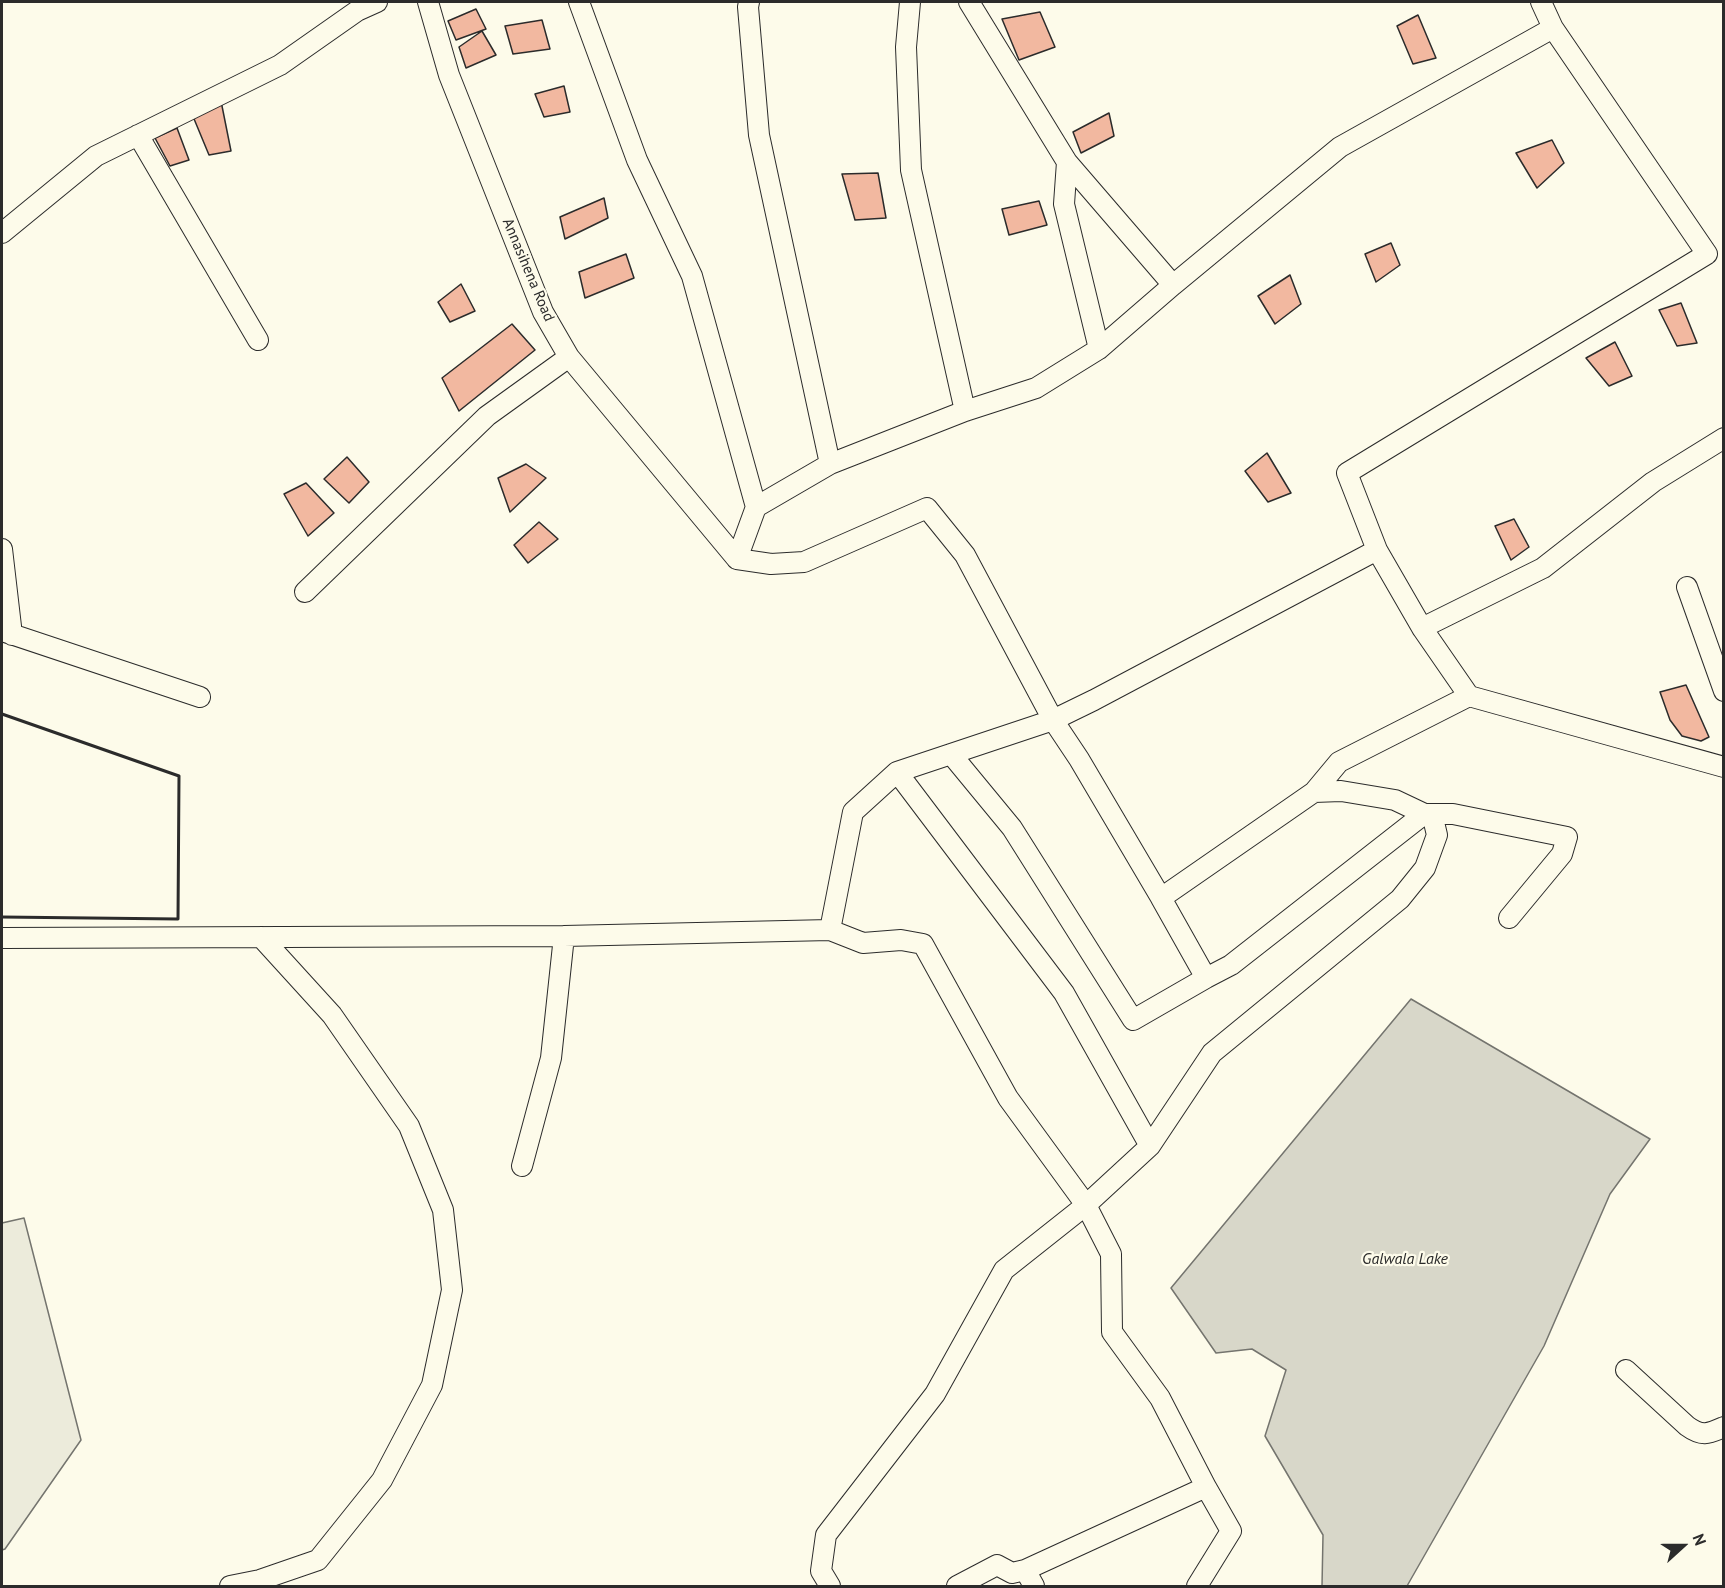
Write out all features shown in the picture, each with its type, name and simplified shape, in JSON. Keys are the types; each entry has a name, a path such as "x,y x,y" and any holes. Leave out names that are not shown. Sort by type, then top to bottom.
{"street":[{"path":"2,233 96,156 280,65 357,11 377,2"},
{"name":"Annasihena Road","path":"428,2 449,75 543,312 569,357 737,560"},
{"path":"579,2 637,160 692,276 756,507 737,560 771,564 804,562 927,508 966,555 1053,720 1161,898 1206,978"},
{"path":"749,2 759,135 830,464"},
{"path":"910,2 906,47 911,170 965,411"},
{"path":"969,2 1067,162 1173,285"},
{"path":"1541,2 1553,28 1715,255 1347,472 1377,550 1422,628 1469,696 1724,767"},
{"path":"756,507 830,464 965,411 1036,388 1099,349 1340,147 1553,28"},
{"path":"138,135 258,340"},
{"path":"1067,162 1064,204 1099,349"},
{"path":"305,592 487,416 569,357"},
{"path":"1422,628 1543,568 1653,482 1724,438"},
{"path":"2,549 7,633 200,697"},
{"path":"830,930 853,812 897,771 1053,720 1377,550"},
{"path":"1687,587 1724,691"},
{"path":"1161,898 1314,792 1339,762 1469,696"},
{"path":"951,754 1012,828 1133,1020 1231,965 1424,814 1453,814 1568,837 1562,854 1509,918"},
{"path":"897,771 1064,993 1150,1146"},
{"path":"830,1587 821,1571 826,1535 934,1395 1004,1270 1086,1205 1150,1146 1212,1053 1401,899 1425,868 1437,835 1433,818 1395,800 1341,791 1314,792"},
{"path":"2,938 564,936 830,930 863,943 901,940 923,944 1008,1098 1086,1205 1111,1254 1112,1332 1160,1398 1206,1488 1231,1531 1197,1587"},
{"path":"522,1166 551,1058 564,936"},
{"path":"230,1587 260,1580 318,1560 382,1480 432,1385 452,1290 443,1210 409,1126 332,1015 261,937"},
{"path":"1626,1370 1696,1433 1704,1434 1724,1427"},
{"path":"957,1587 997,1565 1029,1578 1206,1488"}],"shaded area":[{"path":"24,1218 81,1440 5,1549 2,1550 2,1223"}],"water":[{"name":"Galwala Lake","path":"1411,999 1650,1139 1610,1194 1544,1346 1407,1586 1322,1586 1323,1535 1265,1436 1286,1370 1252,1349 1216,1353 1171,1288"}],"building":[{"path":"476,9 486,29 456,40 448,21"},
{"path":"1040,12 1055,47 1019,60 1002,19"},
{"path":"1418,15 1436,58 1413,64 1397,26"},
{"path":"542,20 550,49 513,54 505,26"},
{"path":"482,31 496,55 466,68 459,47"},
{"path":"564,86 570,112 544,117 535,94"},
{"path":"221,101 231,151 209,155 192,114"},
{"path":"1109,113 1114,136 1081,153 1073,132"},
{"path":"177,128 189,160 170,166 155,138"},
{"path":"1552,140 1564,163 1537,188 1516,153"},
{"path":"878,173 886,218 855,220 842,174"},
{"path":"604,198 608,218 565,239 560,217"},
{"path":"1039,201 1047,225 1009,235 1002,209"},
{"path":"1391,243 1400,265 1376,282 1365,254"},
{"path":"626,254 634,278 585,298 579,272"},
{"path":"1290,275 1301,304 1275,324 1258,296"},
{"path":"461,284 475,311 450,322 438,302"},
{"path":"1681,303 1697,343 1677,346 1659,310"},
{"path":"512,324 535,350 459,411 442,378"},
{"path":"1615,342 1632,376 1609,386 1586,358"},
{"path":"1267,453 1291,493 1268,502 1245,471"},
{"path":"347,457 369,482 349,503 324,479"},
{"path":"526,464 546,478 510,512 498,478"},
{"path":"306,483 334,513 308,536 284,494"},
{"path":"1514,519 1529,547 1511,560 1495,526"},
{"path":"539,522 558,539 528,563 514,545"},
{"path":"1686,685 1709,737 1701,741 1682,736 1670,720 1660,692"}],"wall":[{"path":"2,714 179,776 178,919 2,917"}]}
